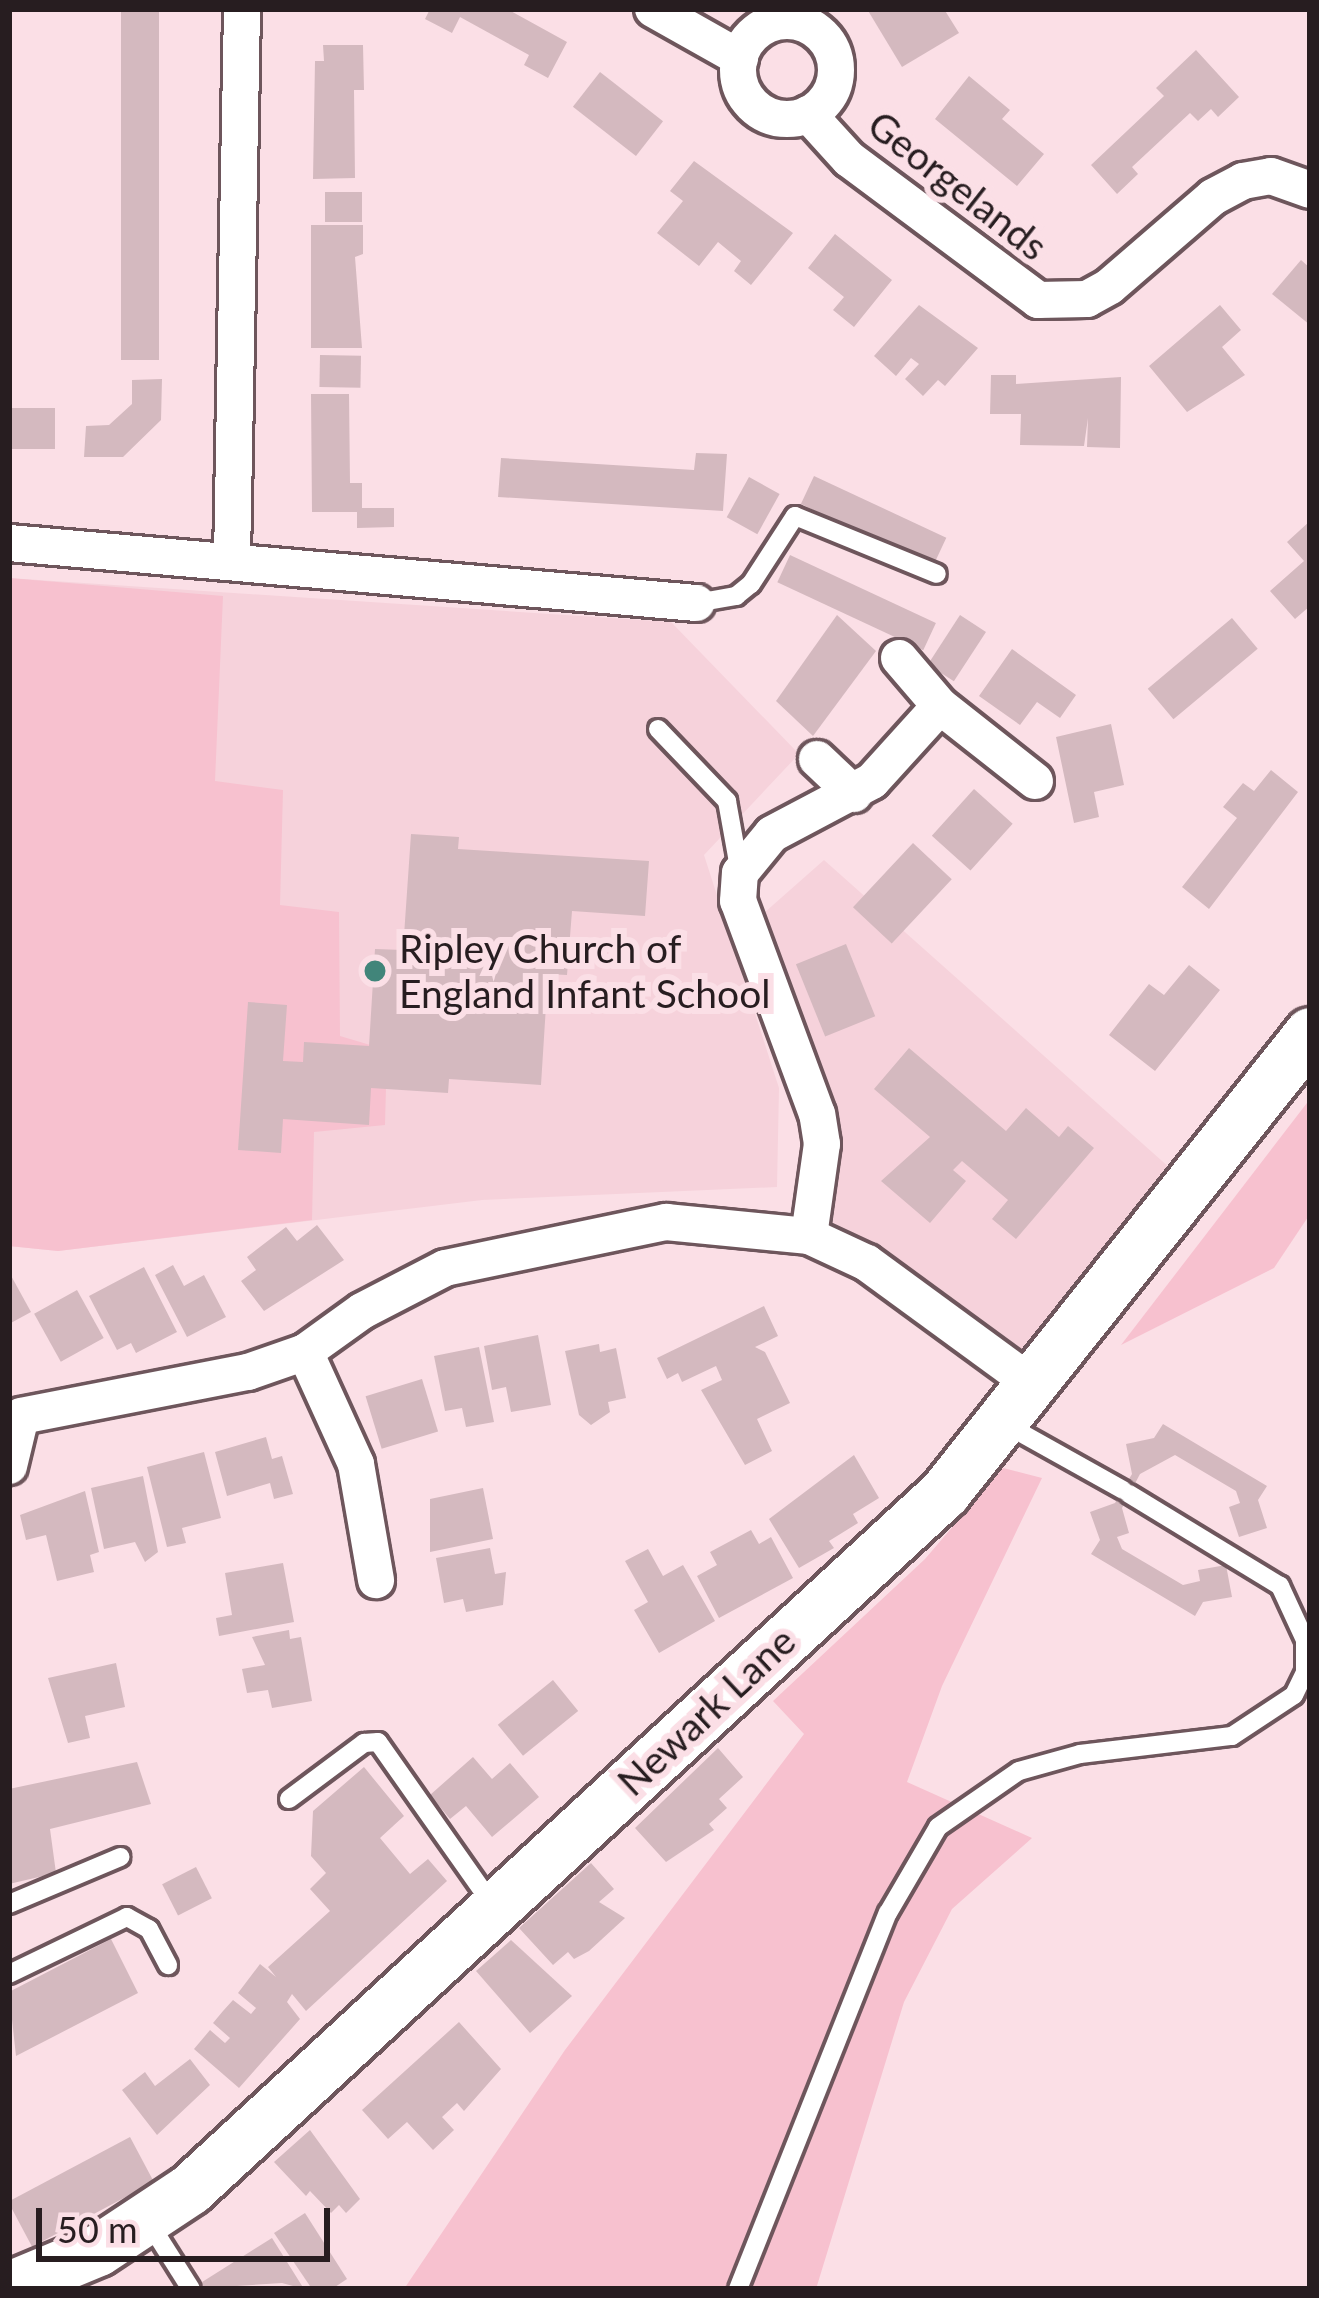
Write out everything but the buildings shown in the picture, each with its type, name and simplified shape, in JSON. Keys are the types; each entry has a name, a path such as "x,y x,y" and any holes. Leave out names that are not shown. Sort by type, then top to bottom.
{"main road":[{"name":"Newark Lane","path":"9,2287 148,2221 944,1493 1310,1033"}],"street":[{"path":"232,560 242,9"},
{"path":"653,9 740,58"},
{"name":"Georgelands","path":"808,114 836,82 837,64 820,32 787,20 769,24 740,58 739,84 762,113 808,114 850,159 1038,300 1087,299 1110,286 1213,197 1243,181 1271,176 1310,190"},
{"path":"9,543 696,603"},
{"path":"899,658 940,706 1035,781"},
{"path":"809,1236 822,1144 818,1114 738,902 740,873 772,834 854,794 940,706"},
{"path":"817,759 854,794"},
{"path":"9,1466 21,1417 248,1372 305,1352 362,1311 445,1268 666,1222 809,1236 882,1273 1016,1402"},
{"path":"305,1352 356,1464 376,1580"}],"lane":[{"path":"696,603 736,596 751,584 794,516 937,574"},
{"path":"658,729 727,801 740,873"},
{"path":"738,2289 901,1883 938,1827 1019,1772 1080,1754 1232,1736 1294,1695 1305,1672 1305,1640 1280,1586 1126,1492 1016,1402"},
{"path":"289,1799 364,1743 378,1742 494,1907"},
{"path":"9,1904 120,1857"},
{"path":"9,1974 127,1917 149,1929 168,1965"},
{"path":"148,2221 191,2289"}],"shaded area":[{"name":"Ripley Church of England Infant School","path":"9,578 671,622 799,754 704,855 779,1088 777,1187 482,1200 58,1251 9,1246"},
{"path":"9,578 223,596 215,781 283,790 280,905 339,912 340,1036 387,1050 385,1125 314,1132 312,1220 58,1251 9,1246"},
{"path":"824,860 1189,1185 1031,1383 809,1236 819,1176 747,928"},
{"path":"1310,1099 1310,1214 1274,1268 1121,1345"},
{"path":"1003,1468 1042,1478 942,1686 907,1782 1032,1838 952,1909 904,2002 816,2289 404,2289 565,2050 804,1734 773,1701 925,1559"}],"place":[{"name":"Ripley Church of England Infant School","path":"375,971"}]}
